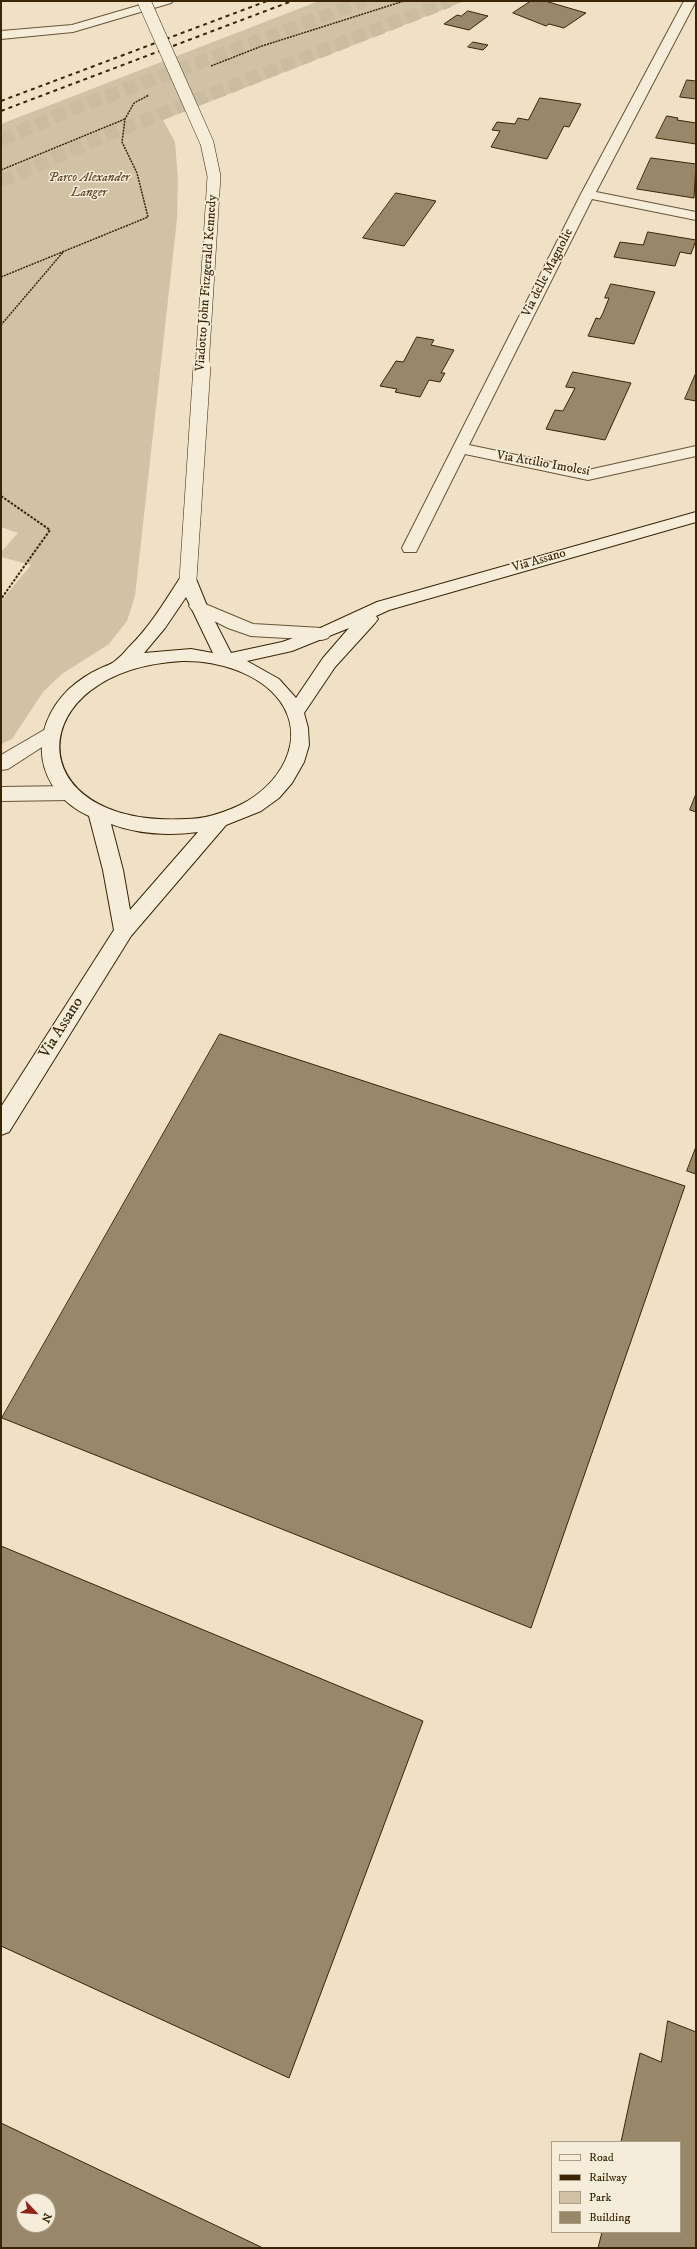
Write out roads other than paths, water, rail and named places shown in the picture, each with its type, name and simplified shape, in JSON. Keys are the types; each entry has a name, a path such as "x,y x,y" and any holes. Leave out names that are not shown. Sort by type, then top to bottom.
{"street":[{"name":"Viadotto John Fitzgerald Kennedy","path":"144,1 207,143 214,176 188,579 198,606 226,660"},
{"path":"1,35 73,28 167,1"},
{"name":"Via delle Magnolie","path":"410,548 588,194 690,1"},
{"path":"588,194 696,216"},
{"name":"Via Attilio Imolesi","path":"460,448 588,475 696,451"},
{"name":"Via Assano","path":"226,660 286,647 322,634 383,606 696,516"},
{"name":"Viadotto John Fitzgerald Kennedy","path":"119,666 144,644 162,622 188,579"},
{"name":"Via Assano","path":"198,606 234,624 252,630 322,634"},
{"name":"Via Assano","path":"296,712 314,681 344,642 383,606"},
{"path":"184,655 226,660 257,672 281,690 296,712 301,732 299,753 289,774 272,793 248,809 219,820 178,828 136,825 98,813 70,793 56,775 50,755 50,734 58,714 73,695 94,679 119,666 154,657 184,655"},
{"path":"1,764 50,734"},
{"path":"1,794 70,793"},
{"path":"98,813 113,870 124,931"},
{"name":"Via Assano","path":"1,1126 124,931 219,820"}],"tunnel":[{"path":"1,140 78,107 365,1"},
{"path":"1,181 112,133 449,1"}],"railway":[{"path":"1,101 267,1"},
{"path":"1,111 292,1"}],"park label":[{"name":"Parco Alexander Langer","path":"89,186"}]}
